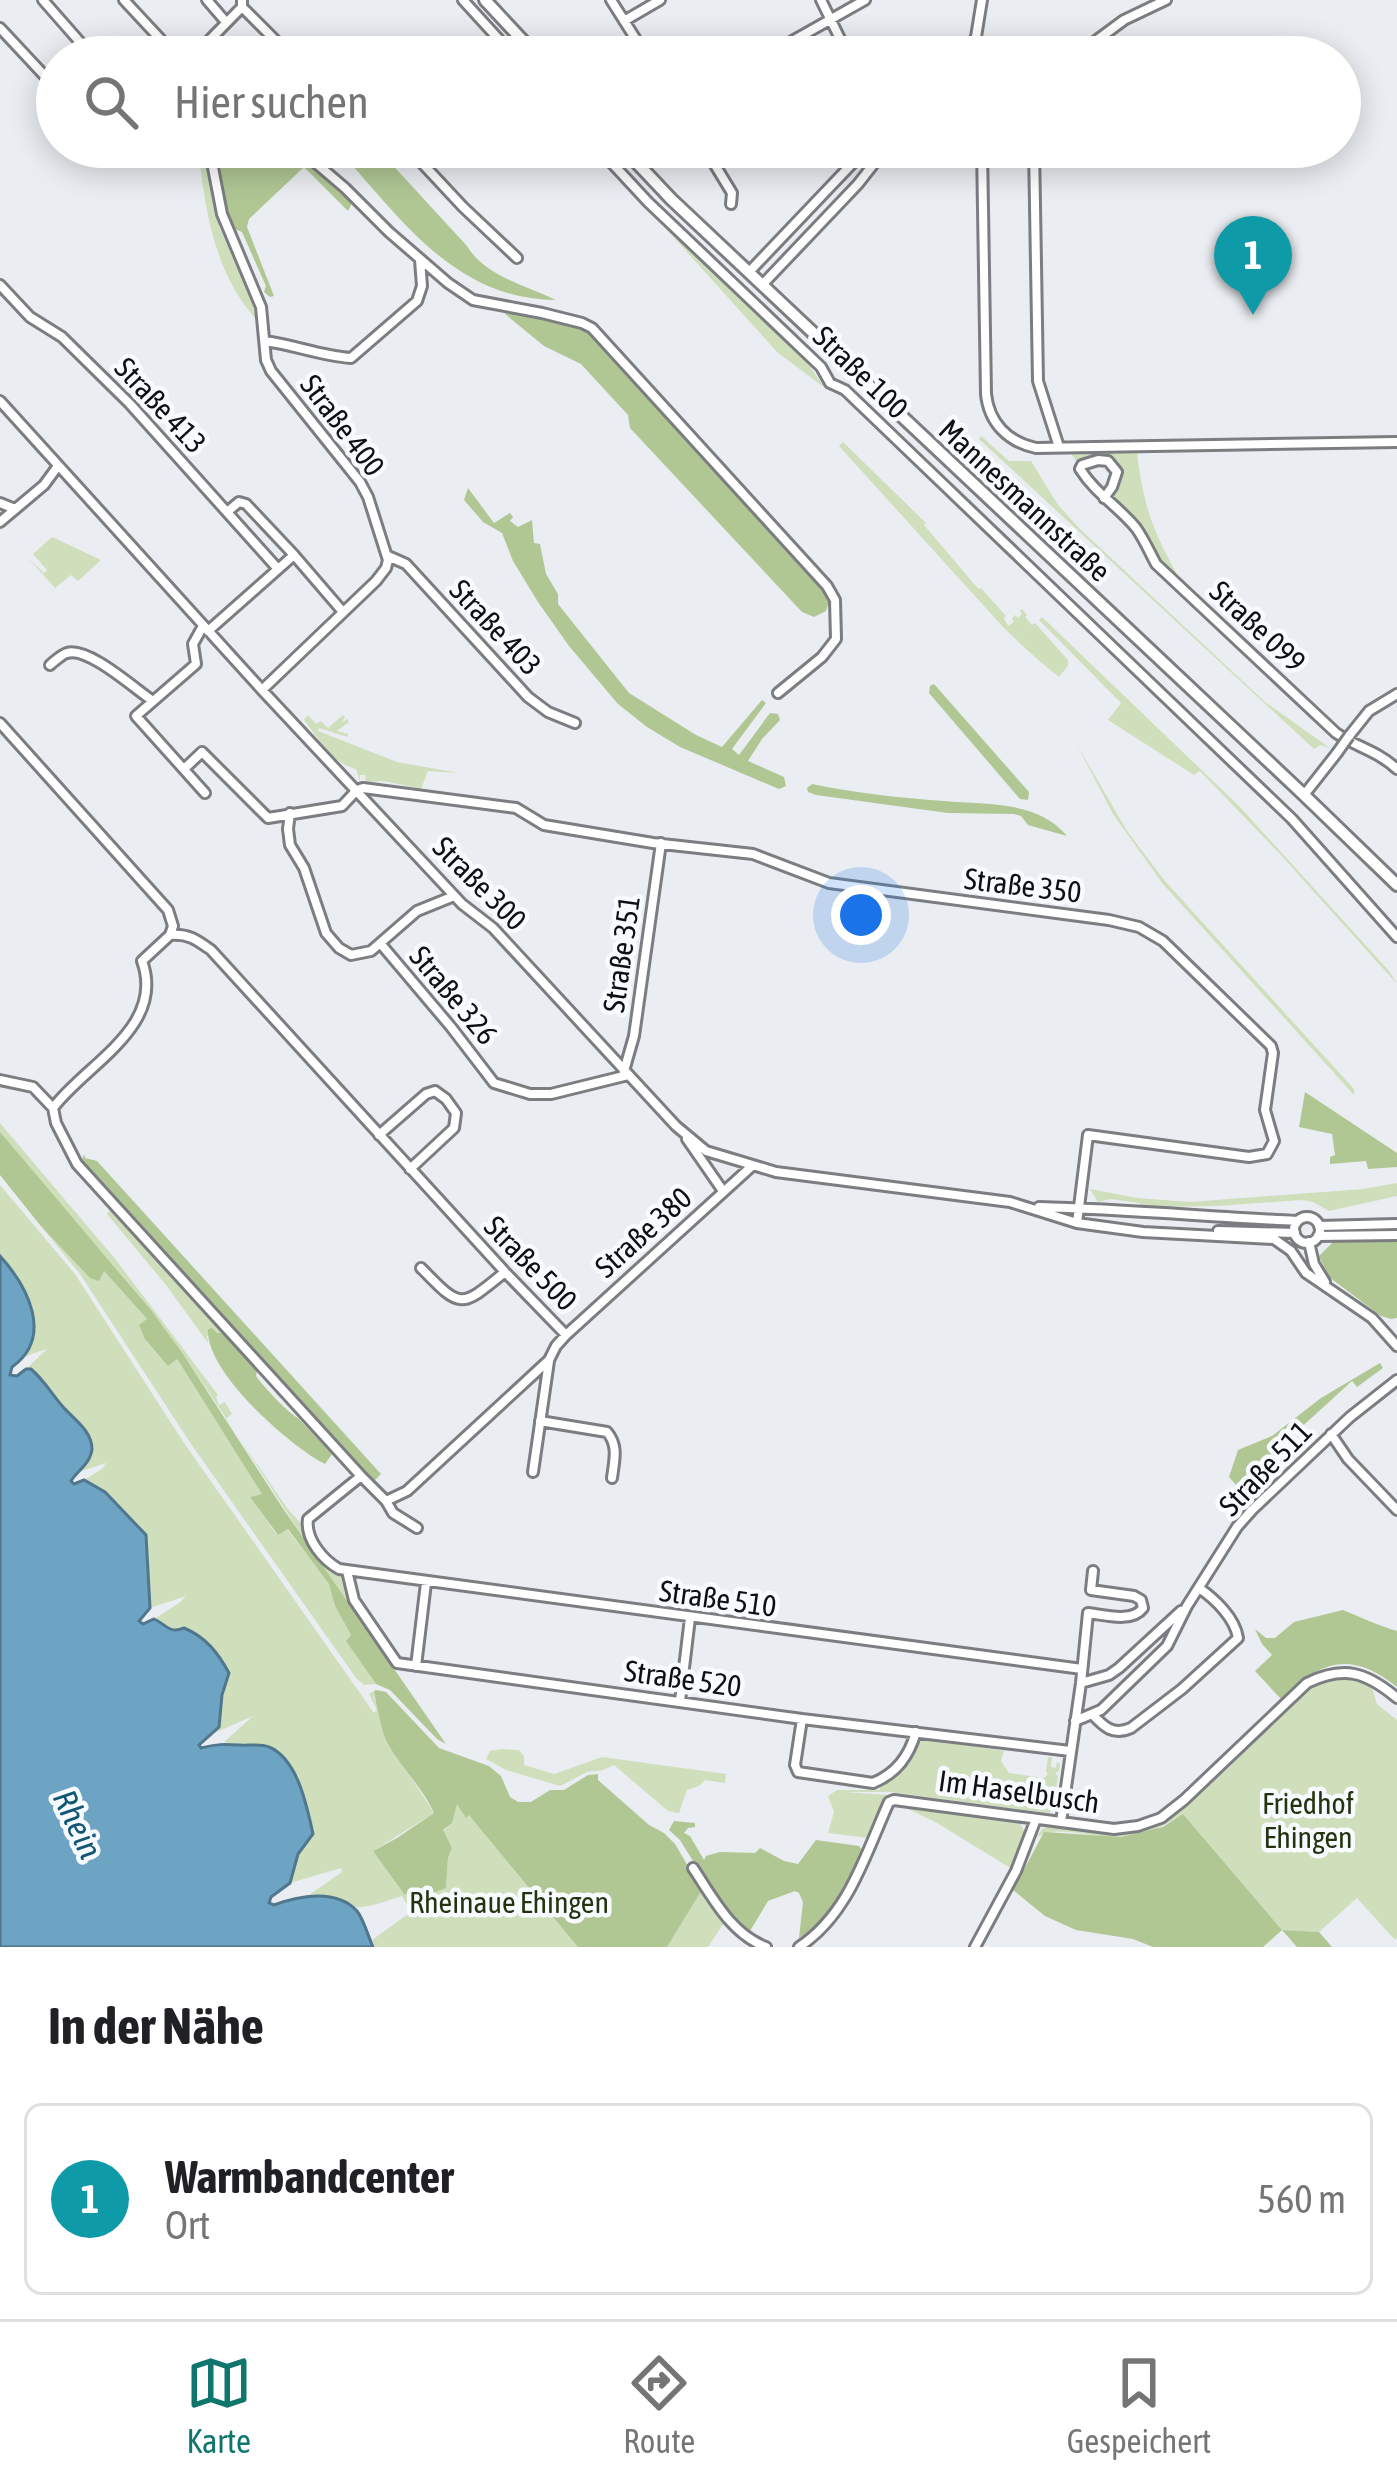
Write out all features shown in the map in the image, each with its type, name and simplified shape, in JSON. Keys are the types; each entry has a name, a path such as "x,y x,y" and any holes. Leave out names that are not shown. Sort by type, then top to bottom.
{"main road":[{"path":"485,0 518,36"},
{"name":"Mannesmannstraße","path":"642,168 1397,885"}],"street":[{"path":"44,0 75,36"},
{"path":"124,0 157,36"},
{"path":"207,0 226,22"},
{"path":"464,0 496,36"},
{"path":"611,0 634,36"},
{"path":"624,21 660,0"},
{"path":"821,0 838,36"},
{"path":"800,36 865,0"},
{"path":"976,36 982,0"},
{"path":"1102,36 1166,0"},
{"path":"213,36 242,3 272,36"},
{"path":"0,28 36,67"},
{"name":"Straße 400","path":"213,168 222,214 261,307 266,360 360,482 388,556"},
{"path":"322,168 419,258 473,300 592,328 827,586 835,600 836,638 822,657 778,693"},
{"path":"427,168 517,258"},
{"name":"Straße 100","path":"616,168 821,367 830,382 845,390 1292,819 1397,937"},
{"path":"717,168 733,193 731,204"},
{"path":"749,272 848,168"},
{"path":"763,284 871,168"},
{"path":"982,168 987,406 1010,439 1036,448 1397,442"},
{"path":"1034,168 1038,381 1059,447"},
{"path":"265,341 351,358 417,301 422,286 419,258"},
{"name":"Straße 413","path":"0,285 130,404 278,569"},
{"name":"Straße 300","path":"0,401 454,896 493,928 683,1133 706,1151 776,1172 1010,1202 1077,1223 1175,1235 1274,1239 1291,1251 1306,1273 1330,1288"},
{"name":"Straße 099","path":"1104,498 1117,472 1108,461 1082,465 1082,474 1104,498 1137,530 1156,565 1336,733 1353,745 1380,753 1397,769"},
{"path":"0,522 44,485 58,466"},
{"path":"227,512 238,502 246,504 343,612"},
{"path":"0,503 15,509"},
{"path":"205,793 136,716 196,664 193,644 205,628 294,555"},
{"path":"262,690 382,574 388,556"},
{"name":"Straße 403","path":"388,556 406,565 528,697 575,723"},
{"path":"50,664 74,652 119,675 154,701"},
{"path":"1304,795 1369,711 1397,694"},
{"path":"0,723 164,904 173,926 170,935 142,961 147,982 142,1012 53,1108"},
{"path":"184,769 202,752 268,818 342,806 357,790"},
{"name":"Straße 350","path":"357,790 516,808 544,825 765,857 829,883 1124,922 1163,941 1271,1046 1265,1110 1274,1141 1271,1149 1249,1157 1088,1135 1077,1223"},
{"path":"290,813 290,845 304,868 326,933 351,955 370,951 417,910 454,896"},
{"name":"Straße 351","path":"626,1073 661,844"},
{"name":"Straße 500","path":"170,935 195,938 211,950 566,1335 550,1360 407,1491 386,1501"},
{"name":"Straße 326","path":"380,943 494,1083 530,1094 551,1094 626,1073"},
{"path":"0,1080 33,1087 53,1108 77,1164 393,1513 418,1528"},
{"path":"379,1135 426,1094 435,1091 446,1100 456,1113 454,1128 410,1169"},
{"path":"683,1133 723,1191"},
{"name":"Straße 380","path":"566,1335 752,1166"},
{"name":"Straße 300","path":"1031,1207 1298,1221 1304,1217 1312,1218 1315,1235"},
{"path":"1298,1221 1295,1233 1299,1239 1397,1225"},
{"path":"1175,1235 1295,1233"},
{"path":"1315,1235 1397,1235"},
{"path":"1315,1235 1314,1264 1330,1288 1392,1330 1397,1346"},
{"path":"421,1268 450,1298 461,1301 474,1298 505,1272"},
{"path":"533,1472 550,1360"},
{"name":"Straße 511","path":"1076,1721 1101,1710 1167,1646 1237,1527 1331,1434 1397,1380"},
{"path":"540,1421 607,1432 615,1450 612,1478"},
{"path":"1331,1434 1397,1510"},
{"path":"361,1476 308,1519 308,1534 327,1561 347,1570 354,1600 397,1663 416,1666 426,1582"},
{"name":"Straße 510","path":"347,1570 1082,1670"},
{"path":"1061,1822 1088,1613 1131,1617 1143,1608 1134,1596 1091,1590 1094,1571"},
{"path":"1093,1714 1108,1730 1131,1729 1238,1638 1213,1597 1199,1588"},
{"name":"Straße 511","path":"1082,1683 1119,1668 1187,1606"},
{"path":"680,1701 690,1618"},
{"name":"Straße 520","path":"416,1666 1070,1751"},
{"name":"Im Haselbusch","path":"799,1947 843,1905 889,1802 1114,1829 1138,1826 1161,1818 1184,1800 1307,1683 1326,1674 1348,1672 1377,1681 1397,1698"},
{"path":"802,1719 798,1772 873,1783 905,1760 916,1732"},
{"path":"975,1947 1016,1871 1036,1819"},
{"path":"693,1868 725,1918 754,1945 766,1947"}],"green space":[{"path":"201,168 206,168 219,227 256,319 230,280 208,216"},
{"path":"220,168 303,168 249,219 247,227 274,296 264,292 266,286 242,232 233,228"},
{"path":"305,168 312,168 352,203 348,211"},
{"path":"355,168 395,168 484,265 556,300 487,286 458,270 407,226"},
{"path":"652,210 798,350 825,388 777,352"},
{"path":"506,311 572,324 593,335 825,590 826,611 814,617 802,612 630,428 628,415 581,364 544,346"},
{"path":"981,436 1009,461 1031,461 1058,505 1080,529 1265,702 1330,748 1314,749"},
{"path":"843,442 926,523 1006,616 1008,626 1022,609 1035,623 1068,660 1059,677 1003,627 839,446"},
{"path":"1137,453 1152,522 1184,586 1158,562 1141,528 1111,501 1121,480 1118,464 1099,456 1079,464 1071,454"},
{"path":"468,488 494,523 510,513 510,521 518,527 532,520 534,543 540,544 558,604 629,693 722,747 762,700 766,703 732,749 739,755 770,713 778,714 780,720 748,761 784,777 786,786 779,789 680,747 618,704 538,602 502,533 483,522 464,500"},
{"path":"52,537 101,560 78,581 71,575 55,588 28,558 44,573 47,570 33,554"},
{"path":"1042,617 1239,806 1397,984 1200,771 1194,775 1108,720 1121,703 1039,620"},
{"path":"934,684 1029,792 1028,800 1020,799 929,693"},
{"path":"308,715 328,728 343,715 341,723 349,722 337,731 348,737 318,731 397,762 459,773 428,771 421,789 366,782 365,775 360,775 360,782 356,769 333,756 320,741 304,720"},
{"path":"1077,745 1127,831 1164,880 1354,1089 1354,1095 1163,884 1113,814"},
{"path":"812,784 894,797 1010,806 1041,816 1067,836 1028,825 1014,814 948,813 816,795 808,792"},
{"path":"1305,1092 1397,1153 1397,1167 1368,1169 1366,1161 1330,1164 1335,1155 1332,1134 1299,1127"},
{"path":"0,1123 116,1260 218,1395 219,1405 225,1402 232,1414 226,1419 161,1324 0,1132"},
{"path":"0,1132 151,1310 446,1744 390,1690 376,1684 346,1641 351,1635 329,1584 288,1529 278,1535 250,1497 262,1494 177,1359 168,1366 145,1339 139,1325 147,1319 104,1271 99,1281 90,1278 0,1175"},
{"path":"84,1154 97,1161 381,1474 374,1481 82,1160"},
{"path":"1397,1183 1397,1196 1329,1211 1302,1200 1143,1207 1110,1199 1098,1202 1090,1189 1190,1202"},
{"name":"Rheinaue Ehingen","path":"0,1185 75,1274 184,1443 374,1713 377,1710 369,1694 374,1691 384,1736 434,1813 373,1851 404,1894 422,1897 446,1887 452,1848 443,1831 452,1823 456,1802 465,1816 468,1813 613,1947 375,1947 372,1940 411,1912 402,1896 359,1907 321,1896 306,1897 342,1872 341,1868 290,1883 298,1854 276,1750 224,1742 253,1716 214,1733 229,1679 219,1658 198,1636 154,1619 186,1596 150,1608 146,1535 105,1492 84,1480 106,1463 79,1472 91,1455 85,1443 58,1398 26,1369 47,1349 19,1362 33,1341 33,1316 20,1283 0,1256"},
{"path":"110,1210 223,1333 207,1336 208,1343 107,1214"},
{"path":"40,1225 59,1243 103,1270 147,1319 168,1366 176,1358 263,1495 251,1498 277,1535 287,1529 330,1584 335,1606 351,1635 347,1641 376,1684 364,1685 356,1678 191,1444 80,1274"},
{"path":"1334,1241 1397,1241 1397,1318 1381,1316 1329,1277 1319,1256"},
{"path":"208,1329 223,1333 270,1393 332,1454 325,1464 272,1425 234,1386 211,1346"},
{"path":"1380,1363 1383,1368 1357,1387 1352,1381 1237,1486 1229,1477 1238,1450 1272,1436 1321,1398"},
{"path":"236,1434 304,1527 323,1562 341,1577 347,1598 423,1713 360,1624"},
{"path":"1343,1610 1397,1631 1397,1687 1365,1668 1337,1664 1310,1675 1281,1699 1255,1671 1272,1655 1255,1629 1266,1638 1275,1638 1294,1622"},
{"name":"Friedhof Ehingen","path":"1333,1678 1371,1684 1377,1704 1397,1720 1395,1940 1357,1898 1319,1932 1282,1930 1183,1814 1129,1836 1053,1832 1036,1838 1049,1825 1111,1833 1153,1825 1222,1774 1302,1693"},
{"path":"376,1690 386,1692 439,1748 489,1766 518,1802 531,1802 550,1790 564,1790 598,1774 598,1780 675,1844 702,1890 667,1947 578,1947 457,1804 452,1823 443,1830 452,1848 446,1888 422,1897 404,1894 373,1851 434,1813 385,1738"},
{"path":"923,1738 1004,1751 1001,1761 1009,1773 1044,1778 1048,1757 1052,1757 1051,1767 1060,1764 1053,1810 890,1792 844,1792 888,1795 869,1838 828,1833 834,1812 828,1796 837,1790 880,1790 879,1785 906,1764"},
{"path":"519,1750 524,1765 554,1774 602,1757 726,1774 725,1783 705,1780 687,1790 679,1813 668,1811 614,1765 560,1786 486,1759 490,1751"},
{"path":"902,1806 1020,1823 1023,1846 1012,1869"},
{"path":"1183,1814 1282,1930 1263,1947 1153,1947 1076,1930 1045,1916 1013,1890 1044,1832 1121,1837 1163,1827"},
{"path":"674,1821 695,1823 684,1833 704,1860 720,1852 755,1853 760,1848 798,1864 816,1840 859,1846 863,1851 838,1900 811,1930 799,1938 803,1902 795,1891 768,1901 750,1931 724,1911 669,1830"},
{"path":"696,1876 725,1921 708,1947 667,1947 702,1890"},
{"path":"1282,1930 1319,1932 1332,1947 1297,1947"}],"water":[{"name":"Rhein","path":"0,1256 20,1282 34,1327 25,1355 10,1375 31,1369 89,1437 91,1454 71,1481 84,1480 105,1492 146,1535 150,1608 139,1621 154,1619 171,1629 192,1632 211,1646 229,1673 219,1727 199,1745 269,1747 287,1762 300,1785 313,1834 298,1854 290,1883 269,1903 317,1896 339,1899 357,1911 373,1947 0,1947"}],"place":[{"name":"Warmbandcenter","path":"1253,315"}]}
